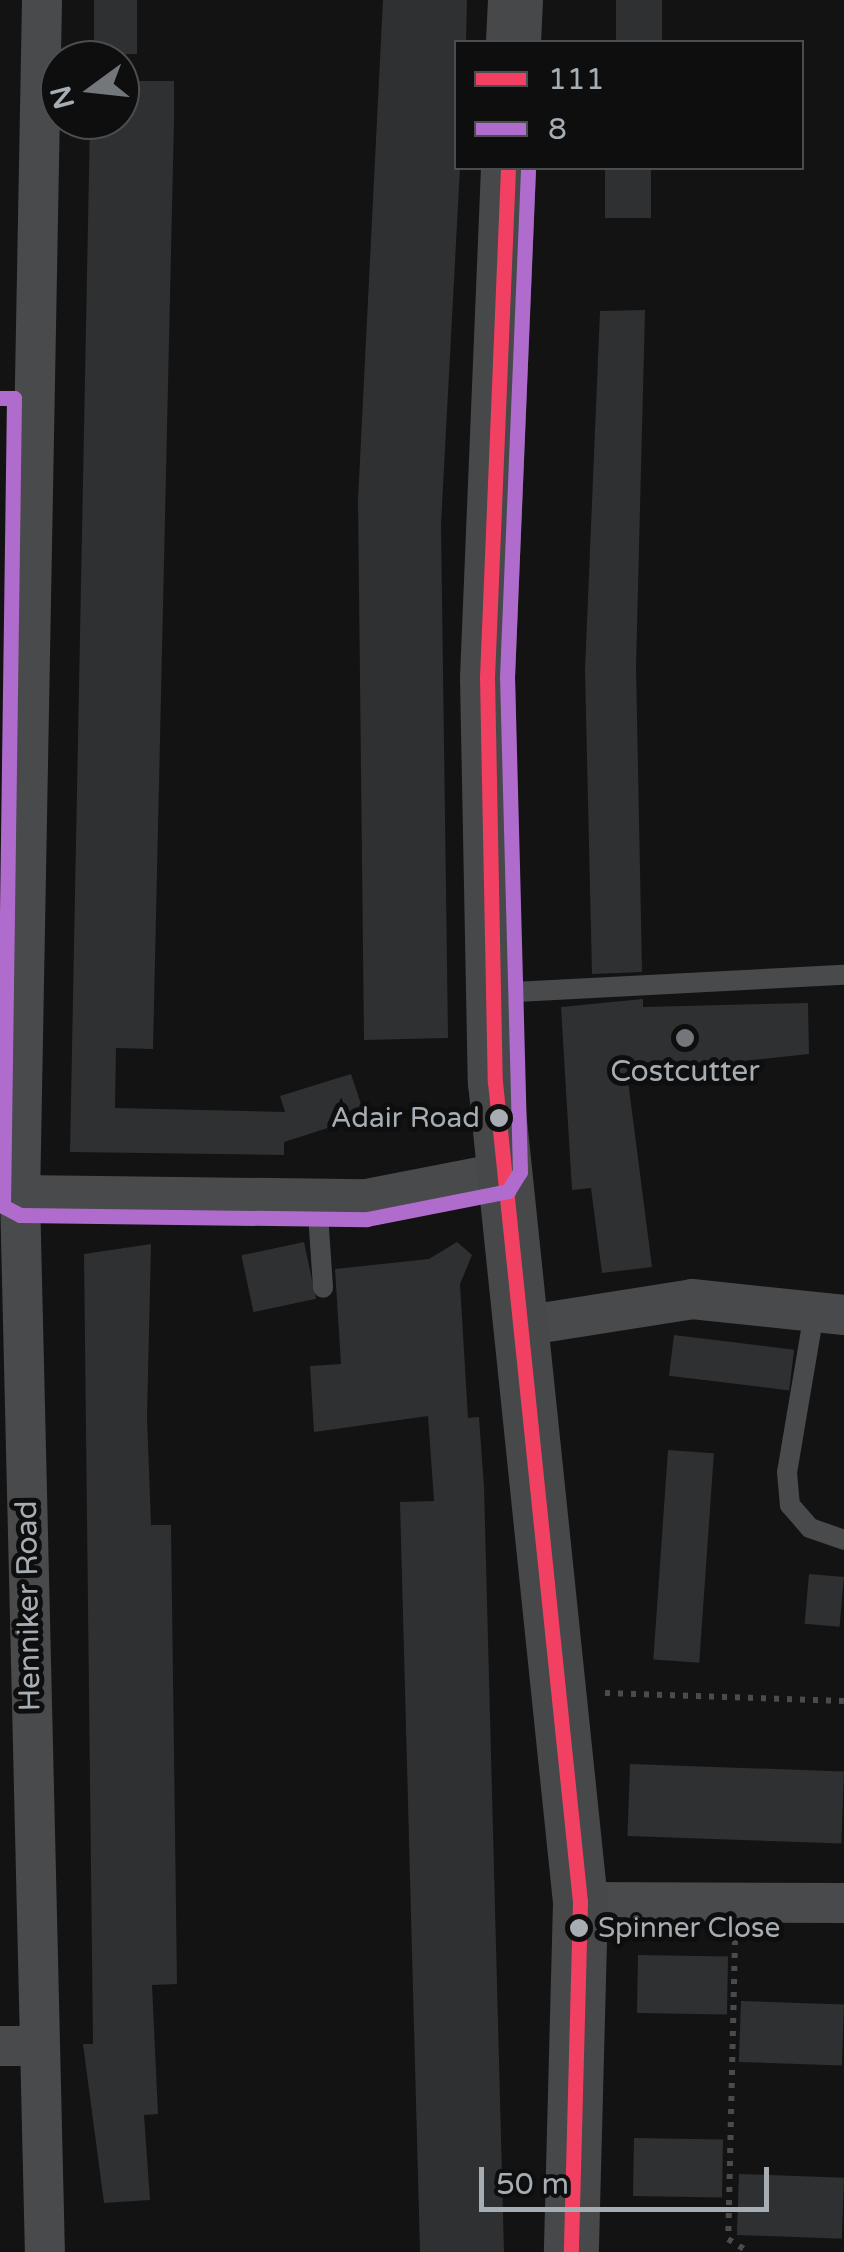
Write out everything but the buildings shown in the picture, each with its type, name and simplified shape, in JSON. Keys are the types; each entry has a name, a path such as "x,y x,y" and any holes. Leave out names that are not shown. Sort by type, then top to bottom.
{"main road":[{"path":"513,40 515,0"},
{"path":"508,170 487,676 494,994 500,1173 563,1691 580,1902 572,2252"}],"street":[{"name":"Henniker Road","path":"42,0 17,379 11,928 20,1195 19,2046 45,2252"},
{"path":"20,1195 318,1200 500,1173"},
{"path":"516,1327 692,1299 829,1314"},
{"path":"580,1902 844,1904"}],"lane":[{"path":"494,994 844,975"},
{"path":"318,1200 323,1288"},
{"path":"829,1314 787,1472 790,1506 810,1528 844,1540"}],"path":[{"path":"563,1691 844,1701"},
{"path":"736,1902 728,2239 748,2252"}],"transit line":[{"name":"111","path":"508,170 487,677 495,1082 580,1902 571,2252"},
{"name":"8","path":"0,398 14,398 3,1206 20,1215 367,1219 508,1191 520,1172 507,677 528,170"}],"place":[{"name":"Costcutter","path":"685,1038"},
{"name":"Adair Road","path":"499,1118"},
{"name":"Spinner Close","path":"579,1928"}]}
